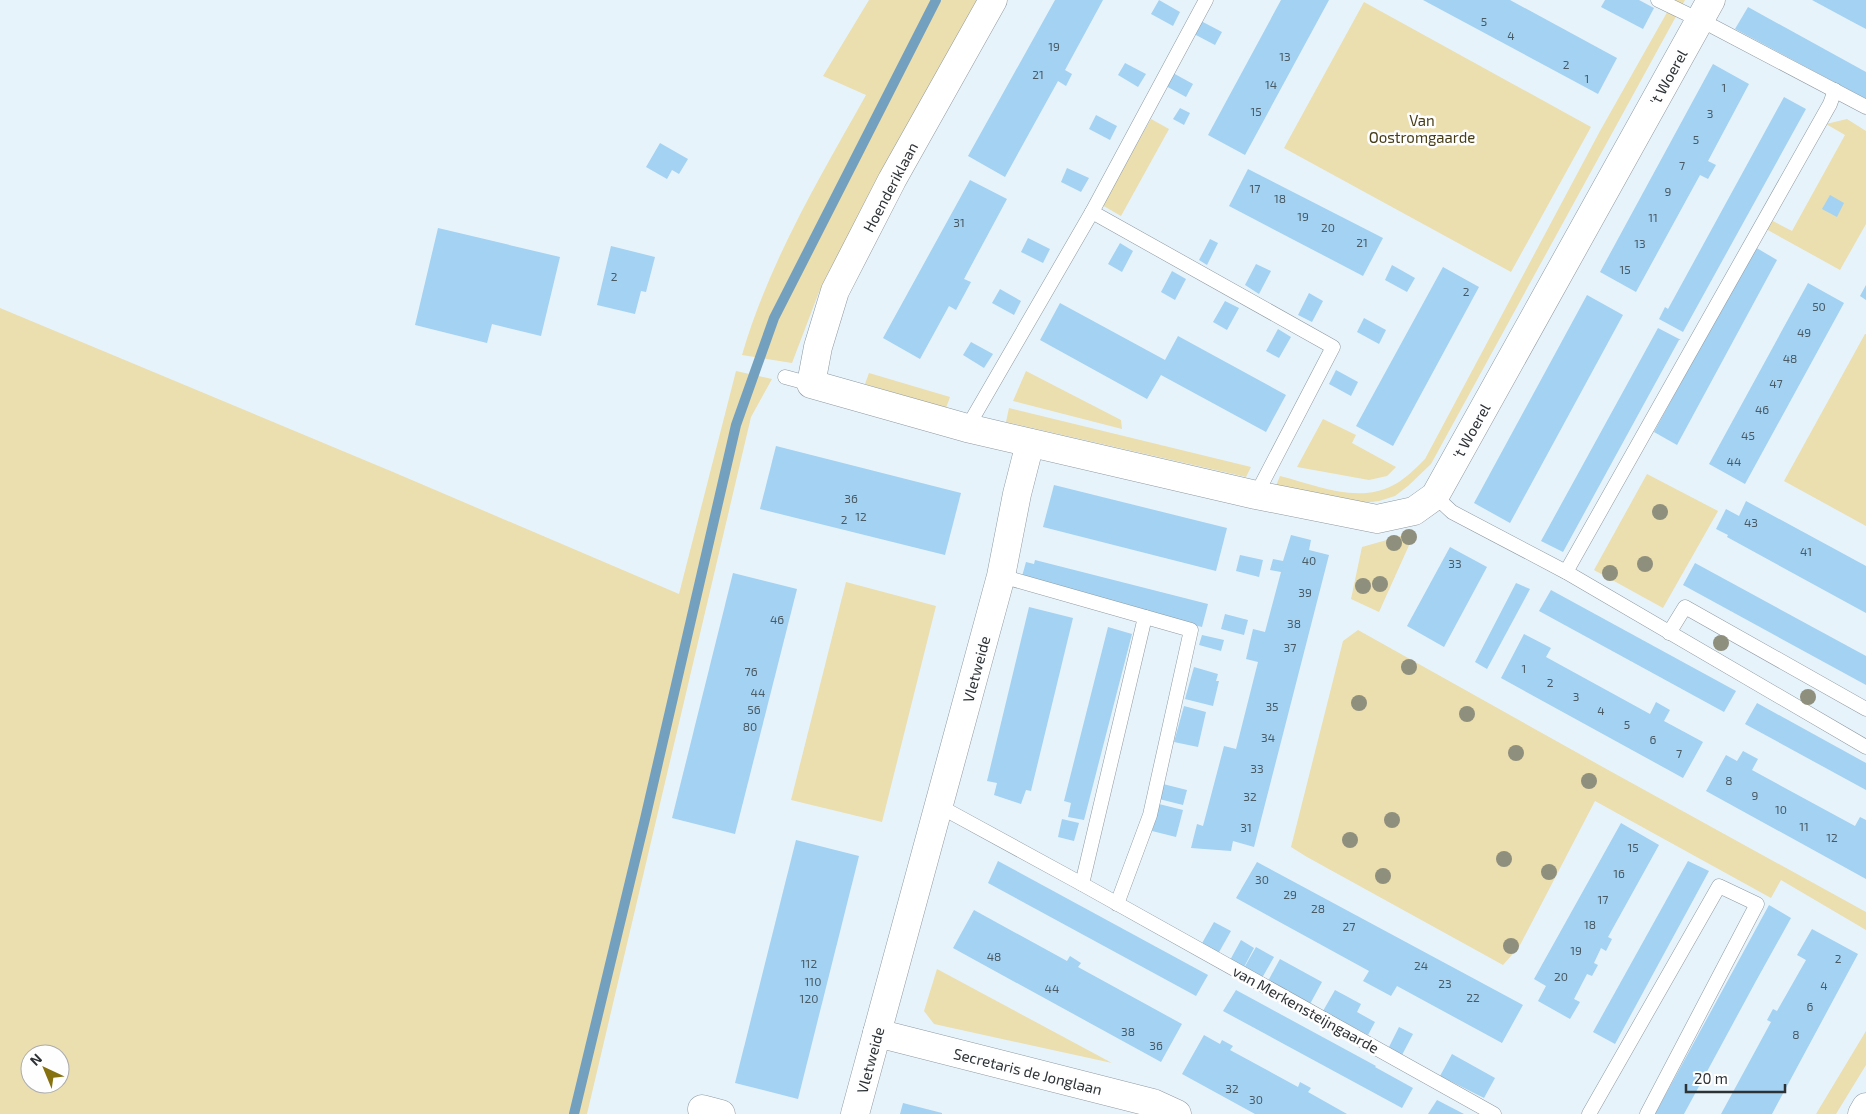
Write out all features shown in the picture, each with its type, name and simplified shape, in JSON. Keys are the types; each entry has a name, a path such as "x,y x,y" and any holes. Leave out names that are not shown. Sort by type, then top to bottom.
{"street":[{"name":"Hoenderiklaan","path":"811,384 818,347 835,292 892,180 993,0"},
{"name":"'t Woerel","path":"1030,443 1256,495 1377,519 1414,511 1435,496 1705,10"},
{"path":"811,384 967,428 1030,443"},
{"name":"Vletweide","path":"855,1114 1001,576 1017,494 1030,443"},
{"name":"Secretaris de Jonglaan","path":"877,1034 1153,1103 1177,1114"},
{"path":"1862,1114 1866,1107"}],"lane":[{"path":"967,428 1092,212 1206,0"},
{"path":"1658,0 1705,10 1866,108"},
{"path":"1566,572 1825,112 1835,90"},
{"path":"1092,212 1333,347 1256,495"},
{"path":"785,378 811,384"},
{"path":"1435,496 1452,512 1566,572 1866,747"},
{"path":"1001,576 1018,583 1191,630 1150,815 1117,904"},
{"path":"1669,633 1685,607 1866,709"},
{"path":"1082,884 1145,617"},
{"name":"van Merkensteijngaarde","path":"938,806 1082,884 1494,1114"},
{"path":"1589,1114 1719,886 1757,904 1647,1114"}],"green space":[{"path":"869,0 980,0 858,217 819,292 792,363 742,355 766,287 796,222 866,95 823,76"},
{"path":"1674,0 1685,0 1431,464 1395,496 1379,501 1363,503 1276,486 1280,476 1340,492 1370,493 1385,489 1399,482 1425,459 1600,131"},
{"name":"Van Oostromgaarde","path":"1364,2 1591,127 1511,272 1284,148"},
{"path":"1151,119 1169,129 1121,216 1102,205"},
{"path":"1847,119 1866,131 1866,224 1840,270 1766,229 1773,221 1792,231 1845,135 1826,124"},
{"path":"0,308 679,594 736,371 772,379 751,417 587,1114 0,1114"},
{"path":"1866,334 1866,526 1784,481"},
{"path":"1026,371 1121,420 1122,429 1013,401"},
{"path":"869,373 950,397 946,408 865,384"},
{"path":"1009,408 1251,467 1246,477 1006,422"},
{"path":"1323,419 1356,435 1352,443 1396,467 1387,476 1369,480 1297,467"},
{"path":"1647,474 1718,511 1663,608 1594,570"},
{"path":"1415,532 1379,612 1351,599 1362,547"},
{"path":"846,582 936,606 882,822 791,800"},
{"path":"1358,630 1866,912 1866,930 1781,880 1771,898 1595,801 1519,947 1503,965 1307,857 1291,847 1343,641"},
{"path":"937,969 1112,1063 934,1024 924,1011"},
{"path":"1866,1031 1866,1065 1836,1114 1816,1114"}],"building":[{"path":"1055,0 1103,0 1065,70 1072,74 1066,86 1058,81 1005,177 968,156"},
{"path":"1159,0 1180,12 1173,26 1151,14"},
{"path":"1281,0 1329,0 1245,155 1208,135"},
{"path":"1423,0 1510,0 1617,58 1598,94"},
{"path":"1605,0 1639,0 1654,8 1643,29 1601,7"},
{"path":"1812,0 1866,0 1866,29 1849,20"},
{"path":"1748,7 1866,72 1866,99 1735,29"},
{"path":"1201,21 1222,32 1215,45 1194,34"},
{"path":"1125,63 1146,74 1138,87 1118,75"},
{"path":"1713,64 1749,84 1708,161 1716,165 1708,179 1700,175 1636,292 1600,272"},
{"path":"1173,73 1193,84 1186,97 1166,86"},
{"path":"1784,97 1806,109 1683,332 1659,319 1665,307 1668,309"},
{"path":"1180,108 1190,113 1184,125 1173,119"},
{"path":"1096,115 1117,126 1110,140 1089,129"},
{"path":"660,143 688,159 679,174 672,170 667,179 646,167"},
{"path":"1067,168 1089,178 1081,192 1061,182"},
{"path":"1248,169 1383,238 1363,276 1229,206"},
{"path":"970,180 1007,199 964,279 971,282 956,310 949,306 920,359 883,338"},
{"path":"1830,195 1844,203 1837,217 1822,209"},
{"path":"438,228 560,257 541,336 492,324 487,343 415,325"},
{"path":"1028,238 1050,249 1043,263 1021,252"},
{"path":"1210,239 1218,243 1207,265 1199,260"},
{"path":"1120,243 1133,251 1122,272 1108,264"},
{"path":"611,246 655,257 646,292 641,291 635,314 597,305"},
{"path":"1755,247 1777,260 1677,445 1654,432"},
{"path":"1256,264 1271,271 1259,294 1245,285"},
{"path":"1392,265 1415,278 1407,292 1385,280"},
{"path":"1443,267 1479,287 1393,446 1356,426"},
{"path":"1172,271 1186,279 1175,300 1161,292"},
{"path":"1808,283 1844,303 1745,484 1709,464"},
{"path":"1866,285 1866,300 1860,296"},
{"path":"1000,289 1021,301 1014,315 992,303"},
{"path":"1309,293 1323,301 1312,322 1298,315"},
{"path":"1587,295 1623,315 1510,523 1474,503"},
{"path":"1225,301 1239,308 1227,330 1213,322"},
{"path":"1060,303 1165,360 1178,336 1286,395 1266,432 1161,375 1147,399 1040,340"},
{"path":"1364,318 1386,330 1379,344 1357,332"},
{"path":"1658,328 1681,340 1679,340 1563,552 1541,541"},
{"path":"1278,329 1291,337 1279,358 1266,351"},
{"path":"971,342 993,354 984,368 963,355"},
{"path":"1336,370 1358,382 1351,396 1329,384"},
{"path":"776,446 961,493 945,555 760,509"},
{"path":"1054,485 1227,528 1216,571 1043,527"},
{"path":"1746,501 1866,566 1866,613 1727,537 1728,535 1716,529 1726,509 1739,516"},
{"path":"1291,535 1311,540 1309,550 1329,555 1254,847 1233,841 1231,851 1191,848 1197,824 1203,826 1224,746 1236,749 1258,662 1246,659 1253,629 1265,632 1281,572 1270,570 1273,559 1283,561"},
{"path":"1450,547 1487,567 1444,647 1407,626"},
{"path":"1240,555 1263,560 1259,577 1236,571"},
{"path":"1035,560 1208,604 1202,627 1029,584 1021,580 1026,562 1034,564"},
{"path":"1695,563 1866,656 1866,685 1683,585"},
{"path":"733,573 797,589 735,834 672,818"},
{"path":"1516,583 1530,589 1487,669 1475,662"},
{"path":"1551,590 1736,691 1724,712 1539,611"},
{"path":"1029,607 1073,618 1031,791 1026,790 1021,804 994,795 997,783 987,781"},
{"path":"1225,614 1248,620 1244,635 1221,629"},
{"path":"1108,627 1132,634 1084,820 1068,817 1071,803 1064,801"},
{"path":"1524,634 1551,648 1546,657 1650,714 1656,702 1670,710 1664,721 1703,742 1683,778 1501,678"},
{"path":"1202,635 1224,640 1221,651 1199,645"},
{"path":"1194,667 1218,674 1216,681 1219,681 1213,706 1185,699"},
{"path":"1757,703 1866,763 1866,790 1745,724"},
{"path":"1184,706 1206,712 1198,747 1174,742"},
{"path":"1743,751 1758,759 1752,770 1855,826 1860,817 1866,820 1866,879 1706,791 1726,755 1737,761"},
{"path":"1163,784 1187,790 1183,805 1159,799"},
{"path":"1159,804 1183,810 1176,837 1152,831"},
{"path":"1062,819 1079,823 1074,841 1058,837"},
{"path":"1621,823 1659,845 1608,937 1612,939 1606,951 1601,948 1594,963 1598,965 1592,976 1587,974 1574,999 1580,1002 1570,1019 1538,1001 1546,986 1534,979"},
{"path":"796,840 859,856 798,1099 735,1083"},
{"path":"998,861 1208,975 1196,996 988,883"},
{"path":"1688,861 1709,871 1615,1044 1593,1032"},
{"path":"1257,862 1523,1005 1502,1043 1397,986 1391,996 1363,981 1369,971 1236,898"},
{"path":"1769,905 1791,918 1684,1114 1655,1114"},
{"path":"974,910 1067,961 1070,956 1081,963 1078,967 1182,1024 1161,1062 953,948"},
{"path":"1214,922 1231,931 1218,954 1201,945"},
{"path":"1812,929 1858,954 1772,1114 1721,1114 1771,1022 1767,1020 1773,1009 1777,1011 1806,960 1797,955"},
{"path":"1241,940 1254,948 1243,969 1229,962"},
{"path":"1256,947 1274,957 1262,978 1244,968"},
{"path":"1280,959 1322,982 1310,1004 1268,981"},
{"path":"1236,990 1413,1088 1402,1108 1223,1011"},
{"path":"1335,990 1361,1004 1357,1012 1375,1022 1368,1035 1323,1011"},
{"path":"1399,1027 1413,1034 1402,1055 1389,1047"},
{"path":"1204,1035 1220,1044 1222,1040 1233,1046 1230,1050 1298,1087 1300,1082 1311,1088 1308,1092 1347,1114 1255,1114 1182,1074"},
{"path":"1452,1054 1495,1078 1484,1098 1440,1076"},
{"path":"1437,1100 1464,1114 1428,1114"},
{"path":"903,1103 942,1113 942,1114 900,1114"}],"waterway":[{"path":"574,1114 645,819 736,425 774,318 936,0"}]}
